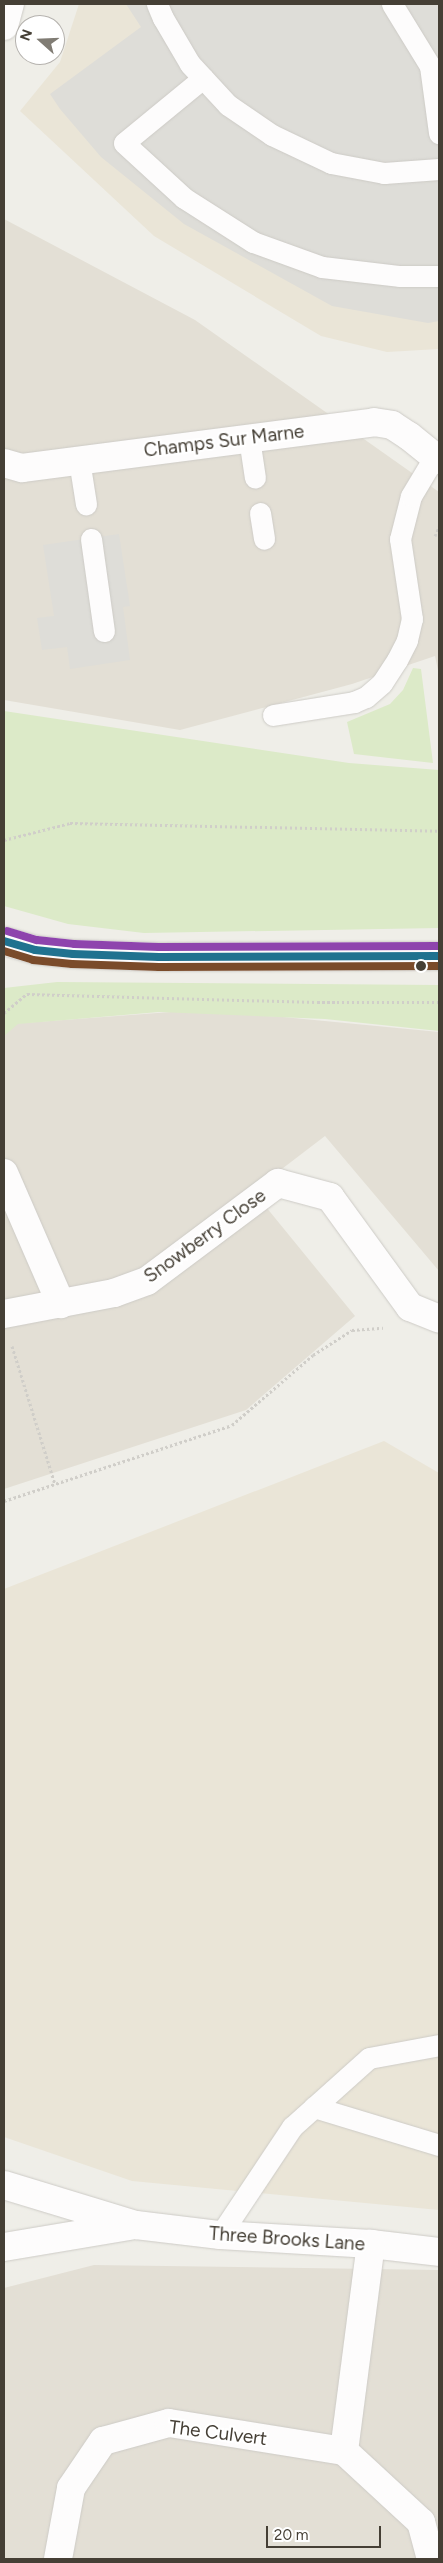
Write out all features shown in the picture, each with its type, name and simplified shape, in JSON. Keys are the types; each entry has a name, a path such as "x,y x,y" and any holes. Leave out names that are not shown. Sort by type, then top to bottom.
{"street":[{"path":"4,26 10,4"},
{"name":"Champs Sur Marne","path":"4,462 22,468 374,422 392,425 437,458"},
{"path":"4,941 34,950 73,954 159,957 439,956"},
{"path":"4,954 34,950"},
{"path":"4,1173 60,1304"},
{"name":"Snowberry Close","path":"7,1326 60,1304 114,1293 147,1281 278,1183 330,1197 410,1307 439,1320"},
{"name":"Three Brooks Lane","path":"4,2185 136,2225 220,2235 371,2244 439,2252"},
{"name":"Three Brooks Lane","path":"4,2247 136,2225"},
{"path":"371,2244 344,2451 421,2522 431,2559"},
{"name":"The Culvert","path":"58,2559 71,2488 103,2441 169,2423 344,2451"}],"lane":[{"path":"157,4 190,64 228,105 272,135 331,163 384,173 439,169"},
{"path":"392,4 430,66 439,133"},
{"path":"203,78 124,143 184,198 253,242 322,267 400,276 439,276"},
{"path":"249,438 255,478"},
{"name":"Champs Sur Marne","path":"273,715 354,702 366,696 382,683 397,660 407,640 412,619 400,539 411,496 437,458"},
{"path":"79,460 86,504"},
{"path":"260,513 264,539"},
{"path":"91,539 104,631"},
{"path":"220,2235 292,2127 369,2058 439,2045"},
{"path":"314,2107 439,2145"}],"path":[{"path":"4,840 70,823 439,831"},
{"path":"4,1013 27,994 317,1002 439,1002"},
{"path":"7,1326 55,1484"},
{"path":"4,1501 232,1425 313,1355 352,1330 387,1327"}],"shaded area":[{"path":"79,4 439,4 439,349 387,352 321,336 154,236 20,111 58,65 65,65 65,47"},
{"path":"126,4 439,4 439,321 428,323 332,306 184,224 101,157 60,109 50,94 141,27"},
{"path":"4,219 195,320 439,492 439,675 435,656 352,684 180,730 4,700"},
{"path":"119,534 130,606 123,607 130,660 70,669 67,647 42,650 37,618 54,616 43,545"},
{"path":"184,1011 283,1017 439,1032 439,1271 325,1136 253,1191 355,1316 246,1410 4,1489 4,1028 10,1024"},
{"path":"384,1441 439,1473 439,2210 132,2181 4,2137 4,1589"},
{"path":"94,2265 439,2270 439,2559 4,2559 4,2288"}],"green space":[{"path":"413,668 421,669 433,763 354,754 347,722 390,704 403,690"},
{"path":"4,711 349,763 439,770 439,928 144,933 68,924 4,906"},
{"path":"57,982 439,985 439,1031 325,1019 159,1012 18,1024 4,1036 4,988"}],"transit line":[{"path":"7,931 37,940 74,944 159,947 439,946"},
{"path":"4,941 35,950 73,954 159,957 439,956"},
{"path":"4,951 33,960 72,964 159,967 439,966"}]}
